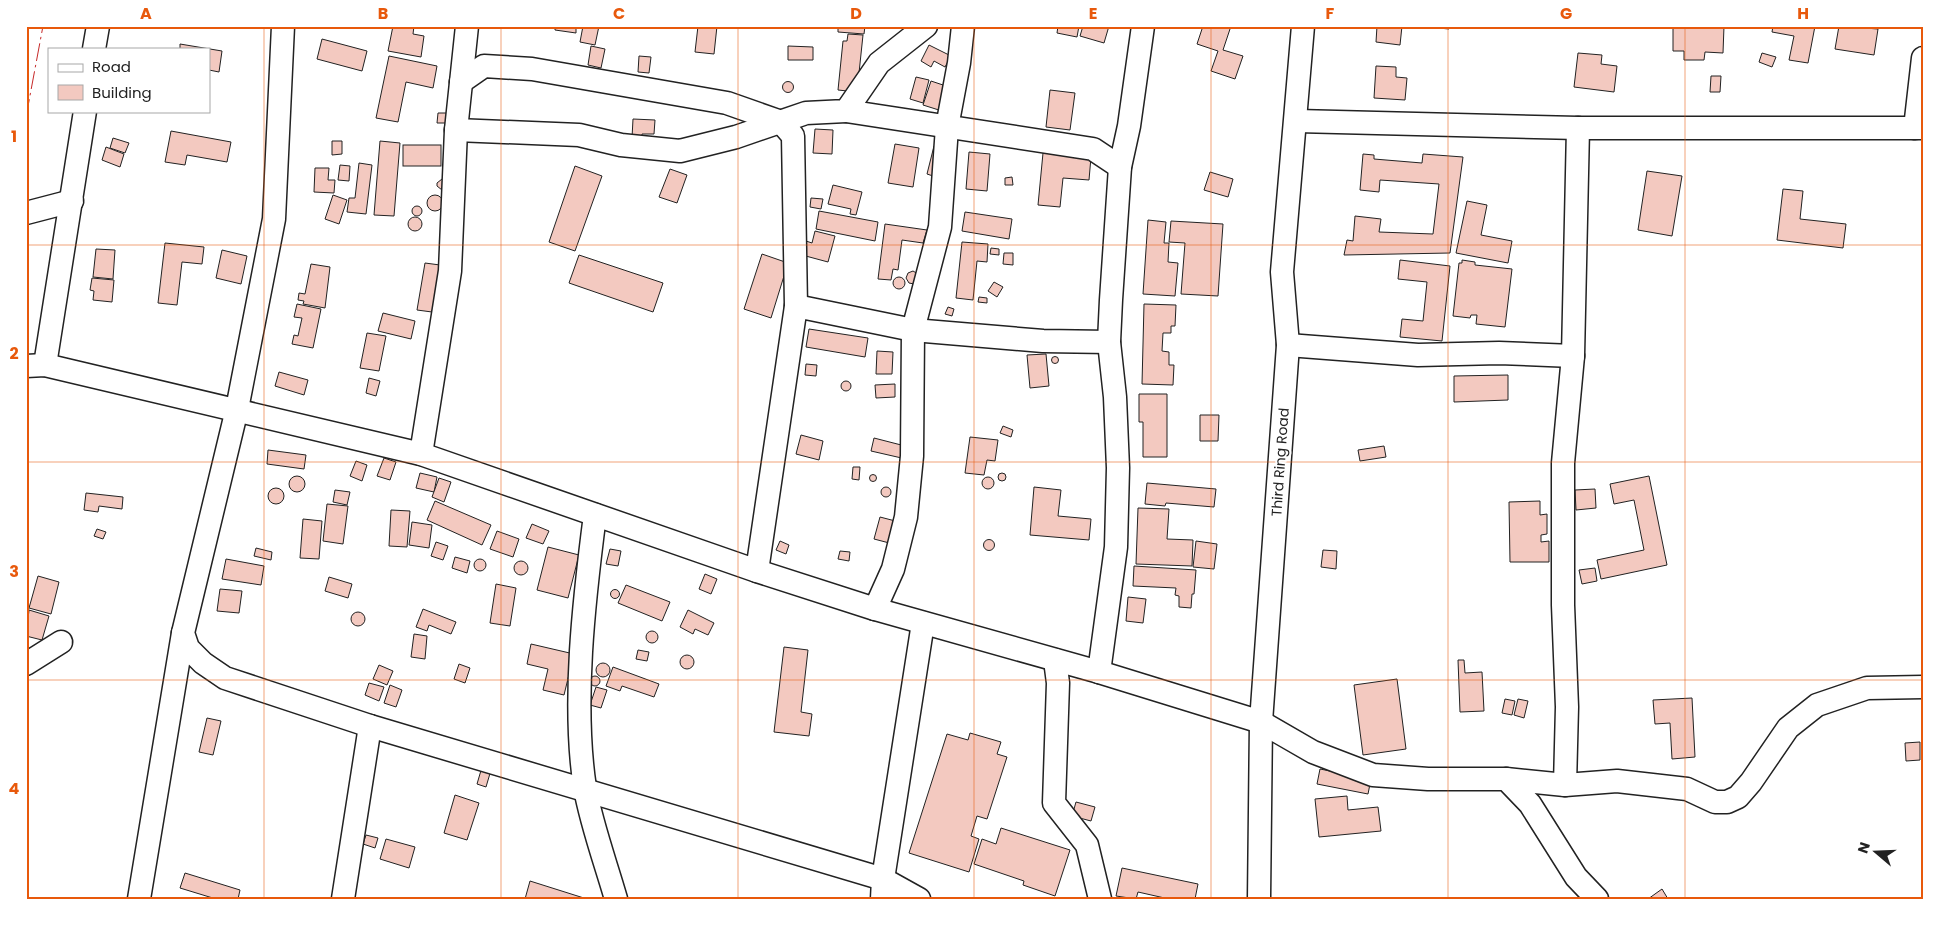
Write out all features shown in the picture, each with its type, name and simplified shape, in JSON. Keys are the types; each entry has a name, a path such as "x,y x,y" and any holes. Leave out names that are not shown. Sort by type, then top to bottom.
{"street":[{"path":"94,48 98,26"},
{"path":"139,899 183,633 237,409 274,219 283,26"},
{"path":"421,454 450,271 456,130 467,26"},
{"path":"846,111 880,63 926,26"},
{"path":"875,609 893,569 906,517 912,456 913,330 940,227 947,127 959,63 963,26"},
{"path":"1099,672 1116,548 1117,450 1110,342 1120,167 1129,126 1143,26"},
{"name":"Third Ring Road","path":"1259,899 1261,722 1288,345 1282,272 1297,121 1303,26"},
{"path":"1297,121 1578,128 1919,128 1923,58"},
{"path":"461,82 484,66 532,69 727,103 781,122 793,136 796,306 757,571"},
{"path":"456,130 579,136 621,145 680,151 736,137 806,113 846,111 1093,149 1120,167"},
{"path":"85,112 72,201 36,365 237,409 421,454 757,571 875,609 1099,672 1261,722 1313,752 1373,775 1428,779 1506,779 1565,785 1617,781 1687,789 1715,802 1727,802 1738,797 1751,782 1788,728 1817,705 1867,688 1923,687"},
{"path":"1093,149 1129,126"},
{"path":"1565,785 1567,707 1563,606 1563,463 1574,356 1578,128"},
{"path":"26,213 72,201"},
{"path":"796,306 913,330 1043,342 1110,342"},
{"path":"1288,345 1418,355 1499,353 1574,356"},
{"path":"595,515 584,598 580,715 585,789 616,899"},
{"path":"882,889 923,623"},
{"path":"183,633 188,648 203,663 225,678 370,726 585,789 882,889 919,899"},
{"path":"26,664 62,642"},
{"path":"1055,660 1058,683 1054,803 1086,845 1100,899"},
{"path":"343,899 370,726"},
{"path":"1506,779 1530,804 1576,877 1597,899"}],"building":[{"path":"393,26 414,26 413,34 424,36 421,57 388,51"},
{"path":"555,26 576,26 576,33 555,30"},
{"path":"583,26 599,26 595,45 580,42"},
{"path":"698,26 717,26 714,54 695,52"},
{"path":"838,26 865,26 864,34 838,32"},
{"path":"1058,26 1079,26 1077,37 1057,33"},
{"path":"1083,26 1109,26 1104,43 1080,36"},
{"path":"1203,26 1231,26 1223,50 1243,56 1235,79 1211,71 1218,51 1197,44"},
{"path":"1377,26 1402,26 1400,45 1376,42"},
{"path":"1418,26 1449,26 1449,29"},
{"path":"1673,26 1724,26 1723,53 1705,52 1704,60 1684,60 1684,51 1673,51"},
{"path":"1773,26 1815,26 1808,63 1789,60 1794,36 1772,32"},
{"path":"1839,26 1878,29 1874,55 1835,49"},
{"path":"848,34 863,35 857,92 838,90 843,41 847,41"},
{"path":"322,39 367,51 362,71 317,59"},
{"path":"180,44 204,48 180,48"},
{"path":"929,45 951,56 945,67 934,61 931,67 921,61"},
{"path":"591,46 605,49 601,68 588,65"},
{"path":"788,46 813,47 813,60 788,60"},
{"path":"210,49 222,51 219,72 210,70"},
{"path":"1578,53 1602,55 1601,64 1617,66 1614,92 1574,87"},
{"path":"1762,53 1776,57 1772,67 1759,62"},
{"path":"389,56 437,66 433,88 406,82 398,122 376,118"},
{"path":"639,56 651,57 649,73 638,72"},
{"path":"1376,66 1396,67 1396,77 1407,78 1405,100 1374,98"},
{"path":"1711,76 1721,76 1720,92 1710,92"},
{"path":"916,77 929,80 923,103 910,99"},
{"path":"788,81 794,87 788,93 782,87"},
{"path":"931,81 949,87 942,111 923,105"},
{"path":"1050,90 1075,93 1070,130 1046,127"},
{"path":"438,113 449,113 448,123 437,123"},
{"path":"633,119 655,120 654,134 642,134 642,139 632,138"},
{"path":"815,129 833,130 832,154 813,153"},
{"path":"171,131 231,142 227,162 187,155 185,165 165,162"},
{"path":"113,138 129,143 125,153 110,148"},
{"path":"332,141 342,141 342,154 332,155"},
{"path":"380,141 400,143 394,216 374,215"},
{"path":"895,144 919,148 913,187 888,183"},
{"path":"403,145 441,145 441,166 403,166"},
{"path":"934,146 944,149 936,177 927,174"},
{"path":"106,147 124,154 120,167 102,160"},
{"path":"969,152 990,154 987,191 966,189"},
{"path":"1043,153 1091,157 1089,180 1063,178 1060,207 1038,205"},
{"path":"1363,154 1374,155 1374,159 1422,163 1423,154 1463,157 1450,253 1344,255 1347,240 1353,241 1355,216 1381,219 1379,232 1433,234 1439,184 1380,180 1379,192 1360,190"},
{"path":"359,163 372,165 366,214 347,212 349,198 355,198"},
{"path":"340,165 350,166 349,181 338,180"},
{"path":"575,166 602,176 575,251 549,242"},
{"path":"315,168 329,168 328,180 335,180 334,193 314,192"},
{"path":"670,169 687,175 677,203 659,197"},
{"path":"1647,171 1682,176 1672,236 1638,230"},
{"path":"1210,172 1233,179 1228,197 1204,190"},
{"path":"1012,177 1013,185 1005,185 1005,178"},
{"path":"442,179 446,180 442,190 437,186 437,183"},
{"path":"833,185 862,192 856,215 850,214 851,209 828,204"},
{"path":"1783,189 1803,191 1800,219 1846,224 1843,248 1777,240"},
{"path":"333,195 347,200 339,224 325,219"},
{"path":"435,195 443,203 435,211 427,203"},
{"path":"811,198 823,199 821,209 810,207"},
{"path":"1467,201 1487,205 1481,235 1512,241 1508,263 1456,253"},
{"path":"417,206 422,211 417,216 412,211"},
{"path":"819,211 878,222 875,241 816,229"},
{"path":"965,212 1012,219 1009,239 962,231"},
{"path":"415,217 420,219 422,224 420,229 415,231 410,229 408,224 410,219"},
{"path":"1148,220 1166,222 1164,243 1169,243 1168,262 1178,263 1175,296 1143,294"},
{"path":"1171,221 1223,224 1218,296 1181,294 1185,243 1169,242"},
{"path":"885,224 927,230 923,243 902,240 898,270 893,269 891,280 878,279"},
{"path":"815,231 835,236 828,262 802,255 806,241 812,243"},
{"path":"962,242 988,244 987,262 977,261 973,300 956,298"},
{"path":"165,243 204,247 202,264 182,262 177,305 158,303"},
{"path":"991,248 999,249 999,255 990,254"},
{"path":"96,249 115,250 113,279 93,277"},
{"path":"222,250 247,256 241,284 216,278"},
{"path":"1004,253 1013,253 1013,265 1003,264"},
{"path":"762,254 788,263 771,318 744,309"},
{"path":"579,255 663,283 653,312 569,283"},
{"path":"1400,260 1450,266 1442,341 1400,337 1402,319 1423,321 1427,282 1398,279"},
{"path":"1462,260 1475,262 1475,265 1512,269 1505,327 1476,324 1477,315 1471,315 1470,318 1453,316 1459,263 1462,263"},
{"path":"425,263 440,265 432,312 417,310"},
{"path":"311,264 330,267 325,308 303,304 304,301 298,300 299,293 305,294"},
{"path":"913,271 918,274 914,284 909,283 906,278 908,273"},
{"path":"897,277 901,277 905,283 901,289 897,289 893,285 893,281"},
{"path":"92,278 114,280 112,302 93,300 94,291 90,290"},
{"path":"994,282 1003,287 997,297 988,291"},
{"path":"979,297 987,298 987,303 978,302"},
{"path":"297,304 321,309 313,348 292,344 294,335 298,336 302,318 294,317"},
{"path":"1144,304 1176,305 1175,326 1171,326 1171,333 1163,333 1162,351 1169,352 1169,365 1174,365 1173,385 1142,384"},
{"path":"948,307 954,309 952,316 945,314"},
{"path":"383,313 415,321 411,339 378,331"},
{"path":"809,329 868,338 865,357 806,347"},
{"path":"367,333 386,336 379,371 360,368"},
{"path":"877,351 893,352 892,374 876,374"},
{"path":"1046,354 1049,386 1030,388 1027,355"},
{"path":"1055,356 1059,360 1055,364 1051,360"},
{"path":"806,364 817,365 816,376 805,375"},
{"path":"279,372 308,380 304,395 275,386"},
{"path":"1508,375 1508,400 1454,402 1454,376"},
{"path":"369,378 380,381 376,396 366,393"},
{"path":"844,381 848,381 851,386 850,390 844,391 841,388 841,384"},
{"path":"895,384 895,397 876,398 875,385"},
{"path":"1139,394 1167,394 1167,457 1143,457 1143,422 1139,422"},
{"path":"1200,415 1219,415 1218,441 1200,441"},
{"path":"1003,426 1013,430 1011,437 1000,433"},
{"path":"801,435 823,441 819,460 796,454"},
{"path":"970,437 998,440 995,461 987,460 984,475 965,473"},
{"path":"874,438 909,447 906,459 871,451"},
{"path":"1384,446 1386,457 1360,461 1358,450"},
{"path":"268,450 306,455 304,469 267,464"},
{"path":"384,458 396,462 390,480 377,476"},
{"path":"356,461 367,465 362,481 350,476"},
{"path":"853,467 860,467 859,480 852,479"},
{"path":"420,473 437,477 434,492 416,488"},
{"path":"1002,473 1006,477 1002,481 998,477"},
{"path":"873,474 877,478 873,482 869,478"},
{"path":"297,476 305,484 297,492 289,484"},
{"path":"1649,476 1667,565 1601,579 1597,560 1644,550 1634,500 1614,504 1610,484"},
{"path":"986,477 990,477 994,483 990,489 986,489 982,485 982,481"},
{"path":"439,478 451,482 444,502 432,497"},
{"path":"1147,483 1216,489 1214,507 1166,503 1165,506 1145,504"},
{"path":"886,487 891,492 886,497 881,492"},
{"path":"1034,487 1061,490 1058,516 1091,519 1089,540 1030,535"},
{"path":"273,488 279,488 284,493 282,502 273,504 268,499 268,493"},
{"path":"1595,489 1596,508 1576,510 1575,490"},
{"path":"335,490 350,492 347,505 333,502"},
{"path":"86,493 123,497 122,509 99,506 98,512 84,510"},
{"path":"435,501 491,525 482,545 427,520"},
{"path":"1540,501 1540,515 1547,514 1547,534 1541,535 1541,542 1549,541 1549,562 1510,562 1509,502"},
{"path":"327,504 348,506 343,544 323,541"},
{"path":"1138,508 1169,509 1167,539 1193,540 1192,566 1136,564"},
{"path":"391,510 410,511 407,547 389,546"},
{"path":"880,517 903,523 897,545 874,539"},
{"path":"303,519 322,521 319,559 300,558"},
{"path":"412,522 432,525 429,548 409,545"},
{"path":"532,524 549,531 543,544 526,538"},
{"path":"97,529 106,532 103,539 94,536"},
{"path":"497,531 519,539 513,557 490,549"},
{"path":"987,540 991,540 994,545 993,549 987,550 984,547 984,543"},
{"path":"780,541 789,545 786,554 776,550"},
{"path":"1196,541 1217,544 1214,569 1193,567"},
{"path":"436,542 448,546 443,560 431,556"},
{"path":"548,547 579,555 568,598 537,590"},
{"path":"256,548 272,552 271,560 254,556"},
{"path":"610,549 621,551 618,566 606,564"},
{"path":"1323,550 1337,551 1336,569 1321,567"},
{"path":"840,551 850,552 849,561 838,559"},
{"path":"455,557 470,561 467,573 452,568"},
{"path":"226,559 264,566 261,585 222,579"},
{"path":"482,559 485,560 485,570 478,571 475,570 474,563 475,560"},
{"path":"518,561 524,561 528,568 524,575 518,575 514,571 514,565"},
{"path":"1134,566 1196,570 1191,608 1179,607 1179,596 1175,595 1176,588 1133,586"},
{"path":"1595,568 1597,581 1582,584 1579,570"},
{"path":"705,574 717,579 711,594 699,589"},
{"path":"38,576 59,582 51,614 29,608"},
{"path":"329,577 352,584 348,598 325,591"},
{"path":"496,584 516,588 510,626 490,623"},
{"path":"626,585 670,602 662,621 618,603"},
{"path":"220,589 242,591 239,613 217,611"},
{"path":"615,589 620,594 615,599 610,594"},
{"path":"1128,597 1146,599 1143,623 1126,621"},
{"path":"423,609 456,622 451,634 429,625 427,631 416,627"},
{"path":"29,610 49,616 42,640 26,636"},
{"path":"688,610 714,623 708,635 695,629 693,634 680,627"},
{"path":"355,612 361,612 365,619 361,626 355,626 351,622 351,616"},
{"path":"654,631 657,632 657,642 650,643 647,642 646,635 647,632"},
{"path":"414,634 427,636 425,659 411,657"},
{"path":"531,644 574,654 564,695 543,690 548,669 527,664"},
{"path":"784,647 808,650 801,712 812,714 809,736 774,732"},
{"path":"638,650 649,652 647,661 636,659"},
{"path":"684,655 690,655 694,662 690,669 684,669 680,665 680,659"},
{"path":"1458,660 1464,660 1465,673 1482,672 1484,711 1460,712"},
{"path":"600,663 606,663 610,670 606,677 600,677 596,673 596,667"},
{"path":"459,664 470,668 465,683 454,679"},
{"path":"379,665 393,671 387,685 373,679"},
{"path":"613,667 659,684 654,697 622,686 620,691 606,686"},
{"path":"593,676 597,676 600,681 599,685 593,686 590,683 590,679"},
{"path":"1397,679 1406,749 1363,755 1354,685"},
{"path":"369,683 384,687 379,701 365,695"},
{"path":"390,685 402,690 396,707 384,703"},
{"path":"596,687 607,690 601,708 590,705"},
{"path":"1692,698 1695,757 1672,759 1670,723 1655,724 1653,700"},
{"path":"1505,699 1515,701 1512,715 1502,713"},
{"path":"1518,699 1528,701 1524,718 1514,715"},
{"path":"207,718 221,721 213,755 199,752"},
{"path":"970,733 1001,742 997,754 1007,757 987,819 977,816 971,836 979,839 969,872 909,853 947,734 968,740"},
{"path":"1920,742 1920,760 1906,761 1905,743"},
{"path":"482,767 491,770 486,787 477,784"},
{"path":"1320,769 1371,779 1368,794 1317,784"},
{"path":"455,795 479,803 467,840 444,833"},
{"path":"1347,796 1348,810 1378,807 1381,831 1319,837 1315,799"},
{"path":"1076,802 1095,807 1091,821 1072,816"},
{"path":"1001,828 1070,850 1055,896 1023,885 1024,881 974,864 982,839 996,844"},
{"path":"366,835 378,838 375,848 363,844"},
{"path":"386,839 415,847 409,868 380,859"},
{"path":"1122,868 1198,884 1195,899 1169,899 1138,892 1136,899 1116,896"},
{"path":"185,873 240,890 238,899 216,899 180,888"},
{"path":"530,881 587,899 525,899"},
{"path":"1662,889 1668,899 1648,899"}],"power":[{"path":"26,117 43,26"}]}
